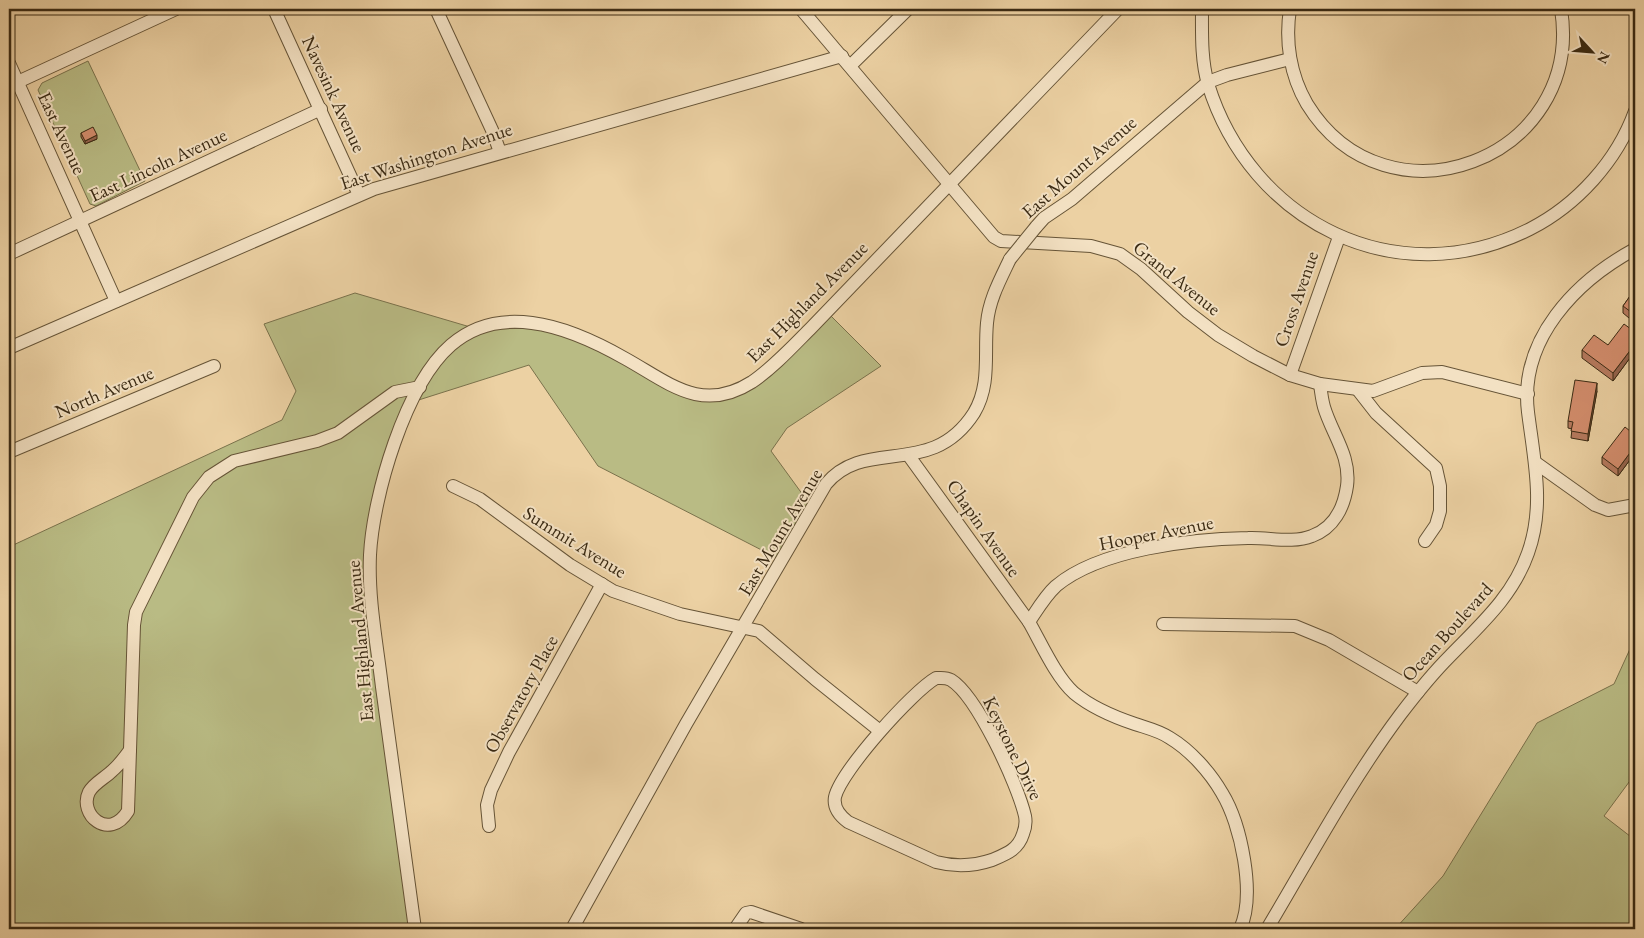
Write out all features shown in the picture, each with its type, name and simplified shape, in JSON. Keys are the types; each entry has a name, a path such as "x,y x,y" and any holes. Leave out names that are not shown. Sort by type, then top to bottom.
{"street":[{"path":"13,84 176,9"},
{"name":"Navesink Avenue","path":"274,9 359,195"},
{"path":"436,9 492,130 500,152"},
{"name":"Grand Avenue","path":"801,9 994,238 1001,241 1091,246 1120,254 1218,335 1290,375 1320,384 1373,391 1422,373 1442,372 1528,394"},
{"name":"East Washington Avenue","path":"9,348 359,195 500,152 846,61 908,9"},
{"name":"East Highland Avenue","path":"415,929 402,847 377,643 370,558 374,521 390,457 420,387 441,355 464,336 486,325 514,321 556,328 594,342 669,385 693,394 710,396 737,389 771,366 812,327 1118,9"},
{"path":"1202,9 1202,39 1208,82 1234,143 1264,183 1286,204 1339,237 1394,252 1426,255 1451,254 1483,249 1510,240 1555,215 1582,193 1612,156 1635,111"},
{"path":"1290,9 1288,39 1290,59 1303,97 1313,114 1341,142 1358,153 1394,168 1414,171 1454,168 1488,156 1518,135 1542,107 1558,74 1564,37 1561,9"},
{"name":"East Mount Avenue","path":"572,929 686,724 832,477 851,464 909,456 933,448 953,438 979,404 986,379 987,324 995,291 1010,260 1036,227 1044,218 1078,194 1208,82 1227,75 1290,59"},
{"name":"East Avenue","path":"9,63 13,84 82,221 116,301"},
{"name":"East Lincoln Avenue","path":"9,254 321,109"},
{"name":"Cross Avenue","path":"1290,375 1339,237"},
{"name":"Ocean Boulevard","path":"1267,929 1365,765 1418,692 1490,615 1512,587 1521,571 1534,533 1537,515 1536,463 1528,410 1528,394 1537,350 1558,312 1590,278 1635,249"},
{"name":"North Avenue","path":"9,452 214,366"},
{"name":"Hooper Avenue","path":"1029,622 1055,587 1072,574 1095,563 1145,550 1213,540 1250,538 1296,540 1315,535 1326,529 1338,515 1344,500 1347,470 1342,449 1324,406 1320,384"},
{"path":"130,750 114,770 89,792 87,800 91,814 104,824 116,825 128,811 136,612 192,497 201,484 220,468 234,461 317,441 338,433 395,392 420,387"},
{"path":"1358,390 1376,413 1436,468 1440,486 1440,510 1436,525 1425,541"},
{"name":"Chapin Avenue","path":"909,456 1029,622"},
{"path":"1536,463 1595,505 1608,510 1635,505"},
{"name":"Summit Avenue","path":"453,486 480,498 530,538 602,584 664,609 744,627"},
{"name":"Observatory Place","path":"489,826 487,805 491,790 509,752 602,584"},
{"path":"1029,622 1065,682 1075,693 1109,714 1174,740 1187,750 1222,793 1240,842 1246,873 1246,904 1240,929"},
{"path":"1163,624 1296,626 1329,640 1418,692"},
{"path":"744,627 759,631 880,731"},
{"name":"Keystone Drive","path":"936,678 949,679 959,686 977,709 1003,761 1025,816 1024,833 1014,849 1008,854 987,862 951,866 936,862 857,828 842,818 835,804 835,795 880,731 929,682 936,678"},
{"path":"735,929 746,913 752,912 801,929"}],"green space":[{"path":"88,61 145,181 96,206 90,204 38,90 42,83"},
{"path":"355,293 477,329 555,328 706,395 761,379 828,313 881,366 787,428 771,451 811,506 781,560 598,466 529,365 406,404 371,551 415,929 9,929 9,547 282,420 296,391 264,324"},
{"path":"1635,638 1635,774 1604,816 1635,840 1635,929 1395,929 1443,876 1537,723 1614,684"}],"building":[{"path":"93,127 97,135 85,141 81,133"},
{"path":"1635,289 1635,315 1623,306"},
{"path":"1624,324 1635,332 1635,344 1613,373 1582,350 1594,335 1608,345"},
{"path":"1575,380 1597,383 1588,434 1571,431 1573,422 1568,421"},
{"path":"1625,427 1635,435 1635,446 1618,469 1602,457"}]}
